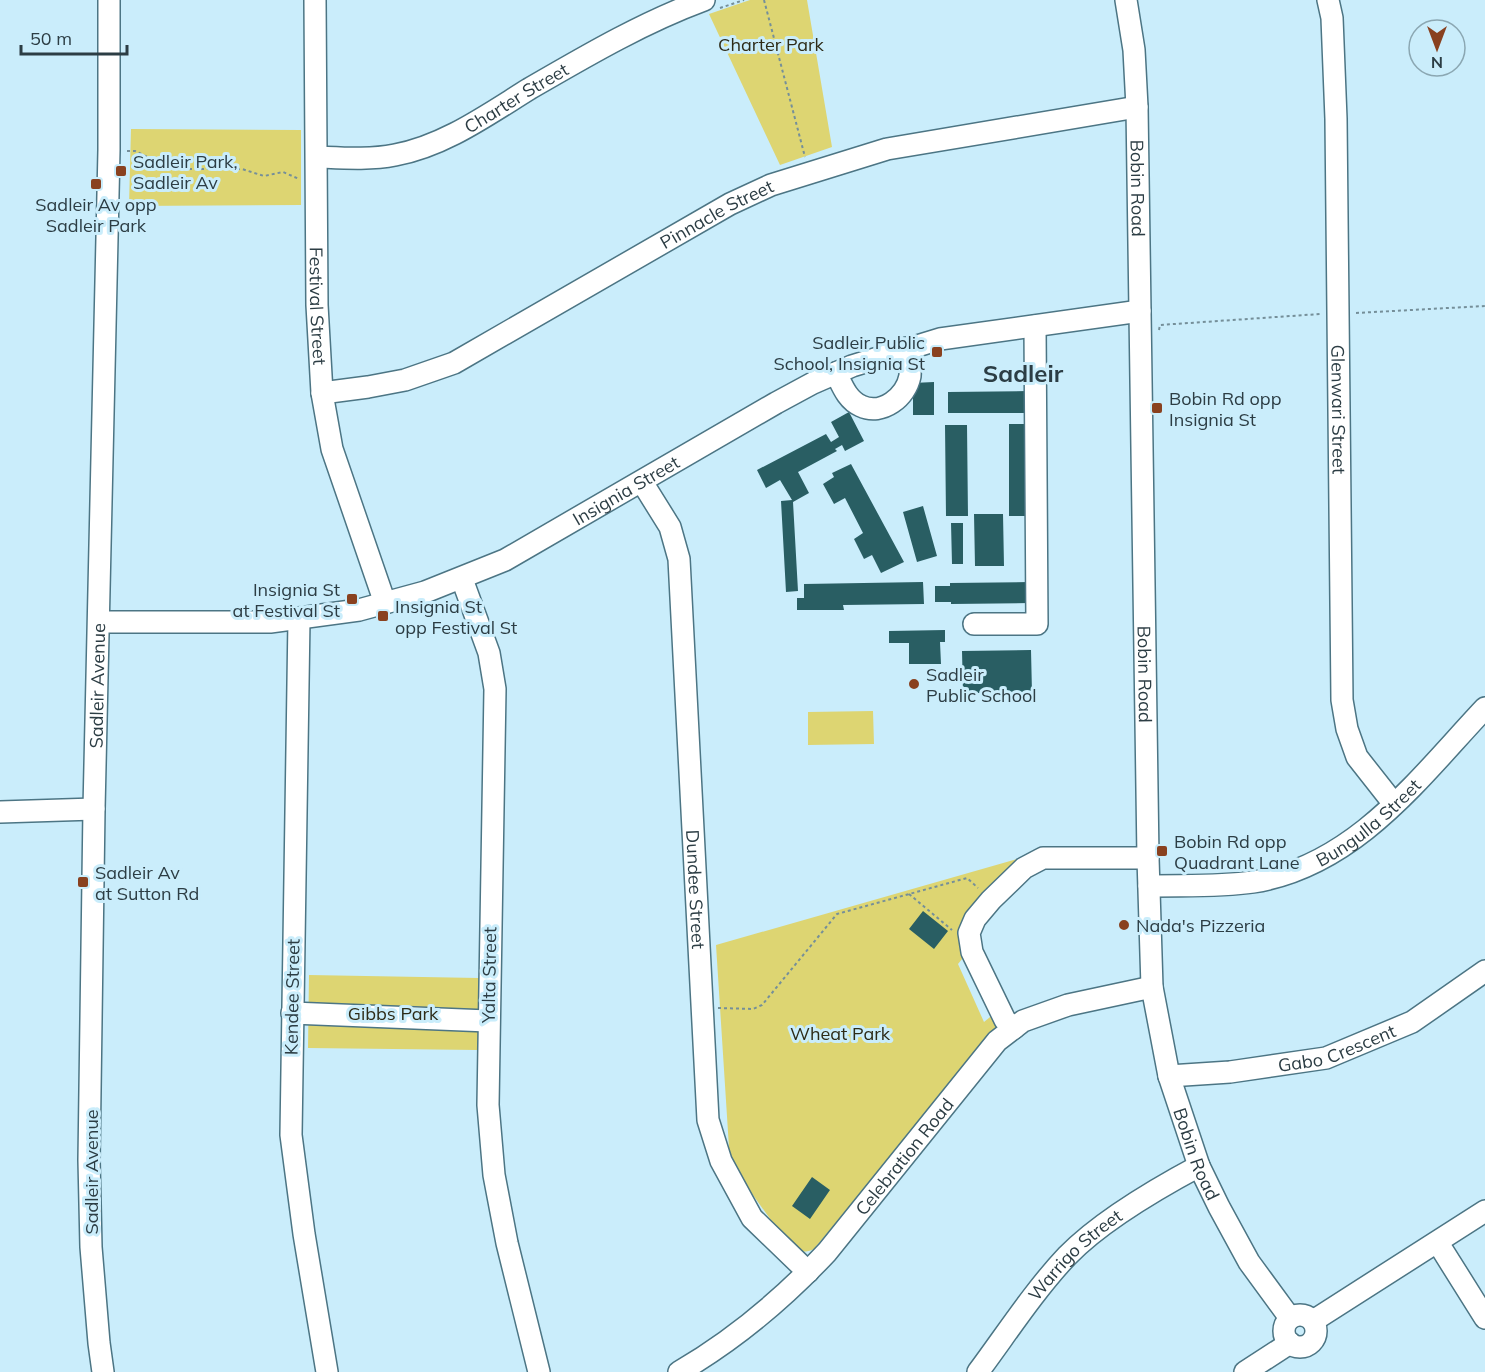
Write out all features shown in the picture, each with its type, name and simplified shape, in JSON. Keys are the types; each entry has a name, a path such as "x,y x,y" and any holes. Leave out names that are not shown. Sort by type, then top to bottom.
{"street":[{"name":"Sadleir Avenue","path":"103,1372 92,1259 89,1160 110,76 109,0"},
{"name":"Festival Street","path":"315,0 318,157 317,305 322,393 332,449 385,603"},
{"name":"Charter Street","path":"318,157 355,158 395,155 430,145 460,131 617,39 670,12 704,0"},
{"name":"Bobin Road","path":"1126,0 1134,50 1137,107 1148,858 1152,987 1169,1076 1199,1166 1250,1262 1290,1318"},
{"name":"Glenwari Street","path":"1328,0 1332,18 1336,119 1342,700 1347,729 1357,758 1394,804"},
{"name":"Pinnacle Street","path":"322,393 405,380 454,363 730,204 771,185 887,149 1137,107"},
{"name":"Insignia Street","path":"100,622 241,623 299,619 359,610 425,592 505,560 776,403 852,366 940,339 1140,311"},
{"path":"974,624 1037,624 1035,326"},
{"path":"836,373 847,395 860,406 873,410 890,405 903,393 910,375 907,348"},
{"name":"Dundee Street","path":"642,482 670,527 679,559 708,1120 721,1161 752,1218 808,1272"},
{"name":"Yalta Street","path":"462,579 489,653 495,689 488,1021 488,1105 494,1175 507,1243 539,1372"},
{"name":"Kendee Street","path":"299,619 291,1135 327,1372"},
{"name":"Bungulla Street","path":"1149,886 1239,884 1266,879 1302,868 1331,854 1357,838 1394,804 1485,708"},
{"path":"0,812 94,809"},
{"path":"1014,1028 1005,1020 972,952 969,933 975,919 1024,867 1043,858 1148,858"},
{"name":"Gabo Crescent","path":"1169,1076 1230,1072 1326,1058 1412,1023 1485,971"},
{"name":"Celebration Road","path":"679,1372 711,1353 764,1313 808,1272 827,1252 997,1041 1023,1021 1068,1005 1152,987"},
{"path":"292,1013 488,1021"},
{"name":"Warrigo Street","path":"978,1372 1051,1275 1085,1239 1109,1221 1199,1166"},
{"path":"1315,1326 1304,1315 1290,1318 1285,1327 1285,1333 1290,1343 1297,1346 1308,1345 1312,1341 1315,1326 1485,1211"},
{"path":"1315,1326 1485,1227"},
{"path":"1443,1251 1485,1318"},
{"path":"1245,1372 1290,1343"}],"path":[{"path":"764,0 806,162"},
{"path":"127,151 135,152 173,169 242,169 264,176 283,172 299,178"},
{"path":"1352,313 1485,306"},
{"path":"1156,336 1161,325 1324,314"},
{"path":"702,1008 753,1009 762,1005 837,914 967,878 991,900"},
{"path":"909,894 960,937 970,939"}],"green space":[{"name":"Charter Park","path":"750,0 807,0 832,147 780,165 709,14"},
{"path":"131,129 301,130 301,205 129,206"},
{"path":"873,711 874,744 808,745 808,712"},
{"name":"Wheat Park","path":"1021,858 967,953 958,964 984,1022 995,1013 998,1024 995,1031 814,1249 802,1252 791,1248 730,1163 716,945"},
{"name":"Gibbs Park","path":"309,975 479,978 478,1050 308,1048"}],"building":[{"path":"934,382 934,415 913,415 913,383"},
{"path":"1028,391 1028,413 948,413 948,392"},
{"path":"849,412 864,441 845,451 842,445 835,449 837,451 798,472 809,493 793,502 798,591 786,592 781,501 792,500 780,480 766,488 757,470 826,434 831,442 839,437 831,422"},
{"path":"1009,424 1030,424 1031,516 1009,516"},
{"path":"945,425 967,425 968,516 946,516"},
{"path":"851,464 904,562 881,573 872,555 864,559 854,539 863,533 845,498 834,504 823,484 834,477 832,473"},
{"path":"923,506 937,556 917,562 903,512"},
{"path":"974,514 1003,514 1004,566 975,566"},
{"path":"951,523 963,523 963,564 952,564"},
{"path":"923,582 924,604 843,605 844,610 797,610 797,598 804,598 804,584"},
{"path":"1030,582 1030,603 951,604 951,602 935,602 935,586 950,586 950,583"},
{"path":"945,630 945,642 940,642 941,664 909,664 909,643 889,643 889,631"},
{"path":"1031,650 1032,693 963,693 962,651"},
{"path":"923,911 948,931 934,949 909,929"},
{"path":"812,1177 830,1190 810,1219 792,1206"}],"place":[{"name":"Sadleir Park, Sadleir Av","path":"121,171"},
{"name":"Sadleir Av opp Sadleir Park","path":"96,184"},
{"name":"Sadleir Public School, Insignia St","path":"937,352"},
{"name":"Bobin Rd opp Insignia St","path":"1157,408"},
{"name":"Insignia St at Festival St","path":"352,599"},
{"name":"Insignia St opp Festival St","path":"383,616"},
{"name":"Sadleir Public School","path":"914,684"},
{"name":"Bobin Rd opp Quadrant Lane","path":"1162,851"},
{"name":"Sadleir Av at Sutton Rd","path":"83,882"},
{"name":"Nada's Pizzeria","path":"1124,925"}],"district":[{"name":"Sadleir","path":"1023,373"}]}
